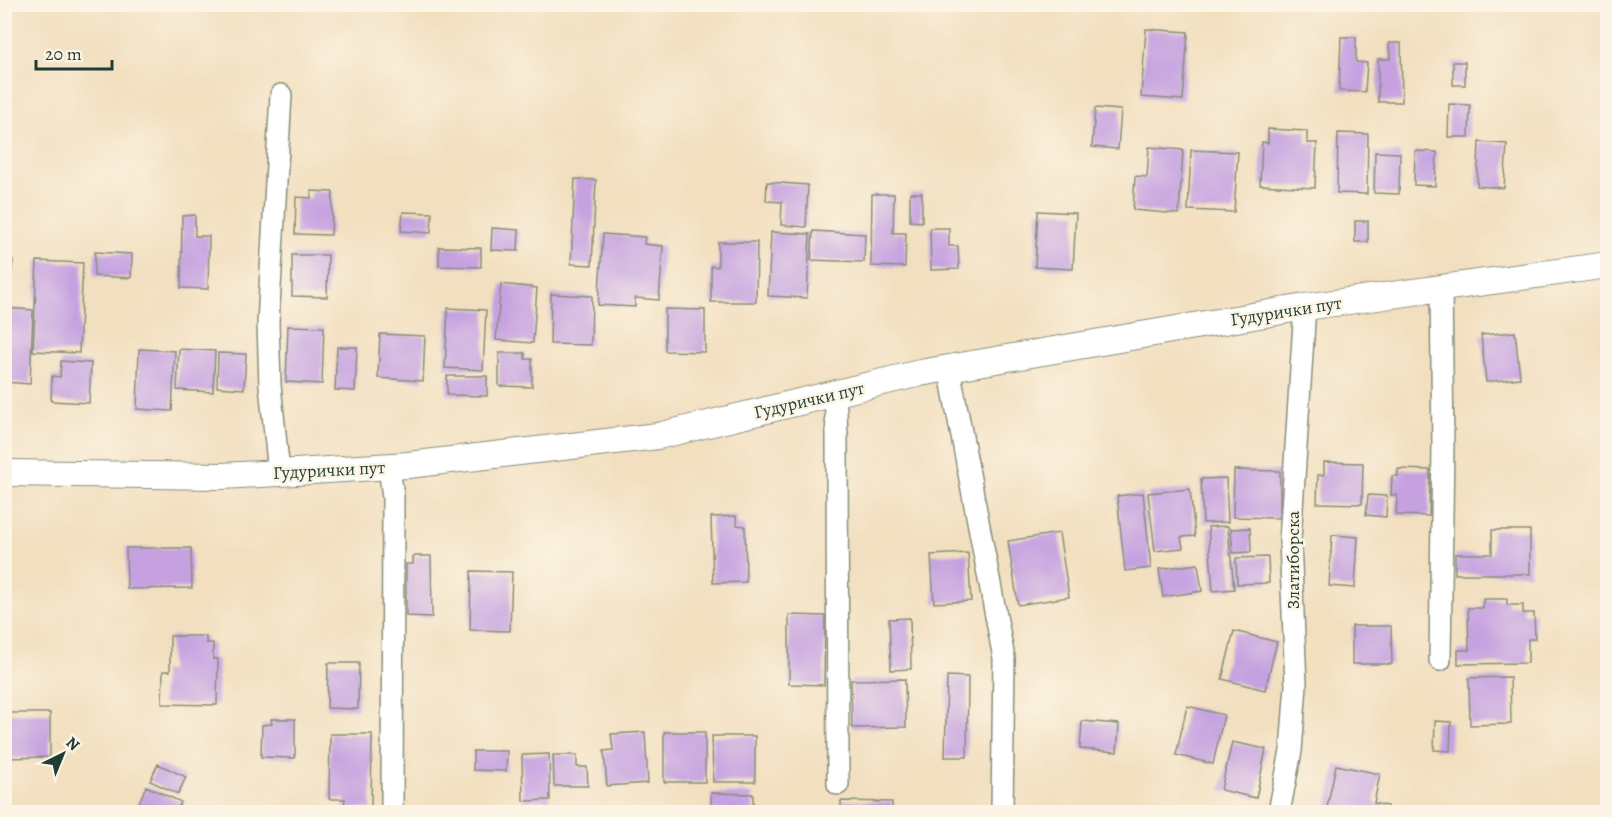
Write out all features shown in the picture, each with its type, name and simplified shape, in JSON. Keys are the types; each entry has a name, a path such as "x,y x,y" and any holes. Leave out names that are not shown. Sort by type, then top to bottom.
{"street":[{"path":"279,473 270,385 268,323 281,95"},
{"name":"Гудурички пут","path":"4,473 221,476 388,467 658,436 920,373 1305,307 1608,265"},
{"path":"1440,660 1443,445 1441,288"},
{"name":"Златиборска","path":"1279,813 1291,751 1296,685 1290,540 1305,307"},
{"path":"949,368 1004,658 1002,813"},
{"path":"835,394 838,784"},
{"path":"388,467 393,497 392,813"}],"building":[{"path":"1146,29 1188,32 1183,100 1141,97"},
{"path":"1341,37 1356,37 1356,62 1367,63 1365,92 1339,91"},
{"path":"1389,43 1401,43 1402,102 1378,102 1378,59 1390,59"},
{"path":"1453,62 1465,62 1465,85 1453,85"},
{"path":"1449,104 1470,105 1469,137 1448,137"},
{"path":"1095,108 1121,110 1118,149 1092,147"},
{"path":"1268,129 1307,131 1307,143 1317,143 1315,188 1260,185 1262,142 1268,143"},
{"path":"1338,133 1368,134 1367,194 1337,193"},
{"path":"1479,142 1507,144 1504,188 1477,186"},
{"path":"1149,147 1183,150 1179,214 1133,210 1135,176 1147,177"},
{"path":"1191,150 1238,152 1234,212 1188,210"},
{"path":"1415,151 1437,152 1435,186 1414,185"},
{"path":"1375,152 1400,153 1399,194 1374,193"},
{"path":"575,179 596,180 592,265 571,264"},
{"path":"767,182 808,185 806,227 781,225 782,202 766,201"},
{"path":"311,191 333,192 331,235 295,234 296,197 311,198"},
{"path":"910,193 922,193 922,222 910,221"},
{"path":"872,194 894,194 893,233 906,233 905,267 871,266"},
{"path":"1038,211 1076,213 1073,269 1035,267"},
{"path":"403,212 432,213 431,233 401,231"},
{"path":"195,215 195,236 209,236 208,289 181,288 182,216"},
{"path":"1355,221 1368,221 1368,242 1355,242"},
{"path":"492,228 519,230 518,251 491,250"},
{"path":"930,228 949,228 949,246 958,246 959,269 931,270"},
{"path":"813,231 865,234 864,262 811,260"},
{"path":"771,232 810,234 807,298 768,296"},
{"path":"603,234 645,237 644,244 663,246 659,300 635,298 635,307 598,305"},
{"path":"718,242 757,242 756,302 711,302 711,266 718,267"},
{"path":"439,247 481,248 481,267 439,266"},
{"path":"95,252 132,254 131,278 94,276"},
{"path":"292,255 328,255 327,297 292,296"},
{"path":"4,259 13,260 10,286 4,285"},
{"path":"37,261 83,263 79,353 33,351"},
{"path":"501,284 537,288 533,343 496,340"},
{"path":"551,294 592,296 591,345 550,344"},
{"path":"4,308 33,310 30,384 4,382"},
{"path":"448,308 486,310 483,370 445,368"},
{"path":"665,309 705,310 705,352 665,351"},
{"path":"288,326 324,327 322,384 286,382"},
{"path":"1515,332 1520,378 1486,382 1481,335"},
{"path":"380,334 425,336 423,381 378,378"},
{"path":"337,347 357,347 355,391 335,390"},
{"path":"139,349 175,351 172,411 137,409"},
{"path":"179,349 215,351 213,392 177,390"},
{"path":"218,353 246,354 244,389 217,387"},
{"path":"499,353 525,353 525,359 532,359 532,387 499,386"},
{"path":"61,361 91,363 89,403 51,401 52,376 60,377"},
{"path":"447,376 487,376 487,396 447,395"},
{"path":"1324,462 1363,463 1362,504 1317,503 1318,475 1324,475"},
{"path":"1398,469 1430,470 1429,516 1396,515 1397,495 1391,495 1392,476 1398,476"},
{"path":"1234,470 1280,471 1280,518 1233,517"},
{"path":"1226,478 1228,522 1203,523 1201,479"},
{"path":"1190,489 1195,536 1181,537 1183,548 1155,551 1148,493"},
{"path":"1143,493 1151,568 1125,571 1117,496"},
{"path":"1368,495 1387,496 1386,517 1366,515"},
{"path":"736,516 737,525 745,526 746,582 713,583 711,517"},
{"path":"1228,526 1234,589 1213,591 1208,527"},
{"path":"1250,528 1251,552 1233,553 1231,529"},
{"path":"1492,530 1530,530 1530,574 1455,574 1455,554 1492,554"},
{"path":"1059,533 1069,597 1018,605 1008,541"},
{"path":"1332,535 1358,537 1355,588 1329,586"},
{"path":"126,548 191,548 192,588 127,589"},
{"path":"968,553 971,601 934,603 931,555"},
{"path":"413,556 431,556 432,617 406,616 406,564 413,564"},
{"path":"1268,557 1269,583 1237,584 1236,558"},
{"path":"1198,564 1202,591 1163,597 1159,569"},
{"path":"471,571 512,572 510,631 470,630"},
{"path":"1483,599 1507,599 1507,605 1523,605 1523,613 1534,613 1535,639 1528,639 1528,663 1458,664 1458,650 1469,650 1468,608 1483,608"},
{"path":"789,615 825,616 824,685 789,684"},
{"path":"910,618 911,669 891,670 889,619"},
{"path":"1352,626 1391,626 1392,664 1352,664"},
{"path":"1234,631 1277,642 1265,690 1222,679"},
{"path":"170,636 206,636 206,643 213,643 213,659 218,659 217,705 162,704 163,671 170,671"},
{"path":"328,663 359,663 358,709 327,708"},
{"path":"947,676 968,677 967,757 945,757"},
{"path":"1510,677 1511,724 1470,725 1469,678"},
{"path":"905,679 906,727 852,728 851,680"},
{"path":"1187,706 1224,715 1213,764 1176,755"},
{"path":"4,713 50,713 50,757 4,758"},
{"path":"271,719 295,719 295,758 261,757 262,725 272,724"},
{"path":"1082,721 1119,724 1117,752 1080,749"},
{"path":"1435,721 1451,722 1450,751 1434,750"},
{"path":"645,732 648,783 607,786 604,751 613,750 611,734"},
{"path":"664,732 705,732 705,782 664,782"},
{"path":"330,734 372,734 371,809 344,808 345,799 329,799"},
{"path":"712,736 755,736 755,782 713,782"},
{"path":"1232,742 1266,749 1256,798 1221,790"},
{"path":"473,751 507,751 506,771 473,770"},
{"path":"549,754 550,800 523,801 522,755"},
{"path":"553,755 577,755 577,767 587,767 588,786 554,786"},
{"path":"158,764 186,777 178,794 150,781"},
{"path":"1336,765 1380,774 1374,803 1387,806 1386,812 1326,812"},
{"path":"146,786 181,802 176,812 149,812 137,807"},
{"path":"711,793 753,794 753,811 711,810"},
{"path":"841,801 892,802 892,812 841,812"}]}
